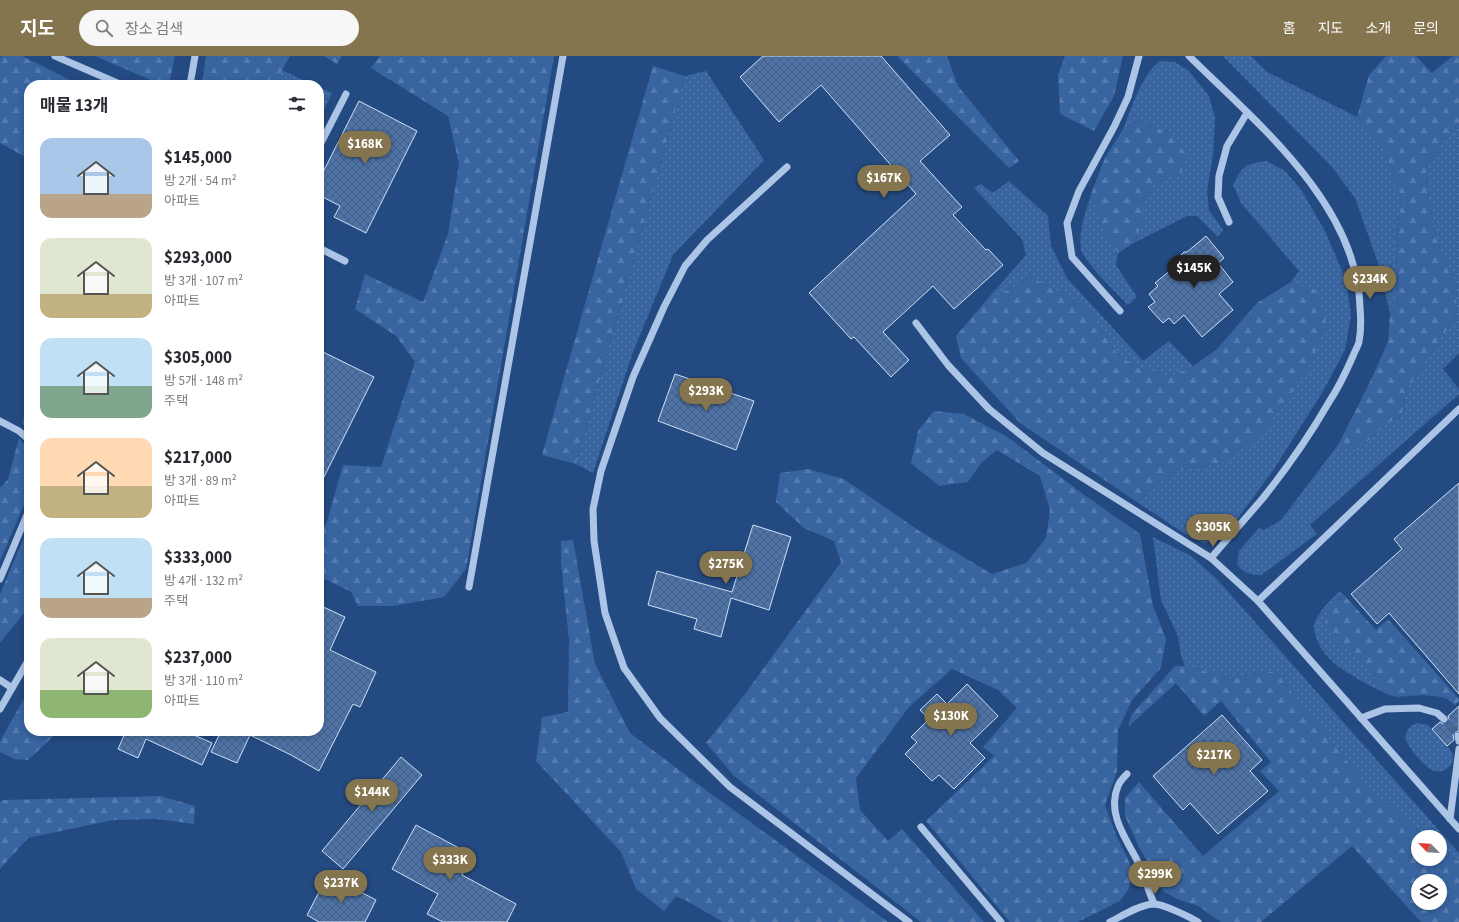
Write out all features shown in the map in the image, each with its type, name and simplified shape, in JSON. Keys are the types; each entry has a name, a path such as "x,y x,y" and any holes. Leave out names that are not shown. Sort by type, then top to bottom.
{"street":[{"path":"55,56 110,80"},
{"path":"191,80 195,56"},
{"path":"469,587 563,56"},
{"path":"1120,311 1072,257 1067,223 1078,191 1114,127 1128,97 1139,56"},
{"path":"1189,56 1286,153 1311,183 1325,204 1344,238 1354,268 1360,294 1359,342 1343,379 1313,430 1264,496 1211,558"},
{"path":"324,137 346,94"},
{"path":"1229,222 1218,197 1219,176 1227,146 1247,113"},
{"path":"788,167 707,240 685,266 664,307 633,377 601,472 594,508 594,541 605,613 624,668 660,718 730,787 909,922"},
{"path":"324,250 345,261"},
{"path":"916,323 948,365 988,409 1043,453 1211,558 1258,601 1459,829"},
{"path":"1258,601 1459,410"},
{"path":"0,421 19,431 24,436"},
{"path":"0,579 24,522"},
{"path":"0,709 24,668"},
{"path":"0,680 12,688"},
{"path":"1361,718 1385,709 1419,708 1437,713 1444,719"},
{"path":"1450,819 1459,749"},
{"path":"1127,774 1118,784 1114,798 1115,813 1122,833 1136,860 1154,904"},
{"path":"921,827 1001,922"},
{"path":"1110,922 1140,908 1154,904 1164,906 1198,922"}],"green space":[{"path":"1,56 22,56 70,80 24,80 24,156 0,143"},
{"path":"95,56 175,56 170,80 150,80"},
{"path":"206,56 290,56 277,80 203,80"},
{"path":"324,56 342,56 337,64"},
{"path":"380,56 554,56 466,569 444,597 393,606 358,606 351,592 324,578 324,526 326,525 343,465 381,467 415,362 396,336 355,309 365,274 423,302 448,234 459,164 448,116 371,68"},
{"path":"897,56 947,56 958,86 1019,161 1009,168"},
{"path":"1065,56 1123,56 1114,96 1094,131 1060,114 1058,75"},
{"path":"1223,56 1251,56 1267,72 1357,117 1384,150 1401,199 1396,243 1398,299 1390,313 1377,260 1355,198 1332,167"},
{"path":"1386,56 1416,56 1432,73 1453,56 1459,56 1459,122 1426,165 1429,201 1437,241 1457,287 1456,316 1406,391 1402,414 1383,427 1358,450 1338,445 1369,384 1388,342 1390,313 1398,299 1396,243 1401,199 1384,150 1357,117 1369,75"},
{"path":"1160,61 1175,62 1189,71 1209,96 1215,118 1213,155 1207,191 1209,210 1223,230 1218,237 1197,216 1187,216 1134,243 1142,224 1142,200 1156,182 1180,177 1166,132 1139,120 1123,129 1142,83 1153,67"},
{"path":"653,66 685,76 576,464 542,455"},
{"path":"282,70 303,80 277,80"},
{"path":"706,71 764,160 673,255 633,352 593,473 576,464 685,76"},
{"path":"324,89 332,93 324,110"},
{"path":"1139,120 1166,132 1187,155 1180,177 1156,182 1142,200 1142,224 1134,243 1118,253 1102,228 1091,194 1105,158 1123,129"},
{"path":"1459,122 1459,353 1443,369 1459,389 1459,394 1310,525 1317,534 1261,575 1247,573 1237,564 1239,551 1259,528 1264,530 1281,520 1338,445 1358,450 1383,427 1402,414 1406,391 1456,316 1457,287 1437,241 1429,201 1426,165"},
{"path":"1267,161 1285,171 1302,191 1325,231 1346,280 1351,315 1345,350 1322,393 1272,472 1232,526 1219,539 1204,543 1185,534 1137,502 1176,470 1219,464 1317,292 1291,282 1299,271 1241,203 1233,185 1242,169 1254,163"},
{"path":"1009,181 1048,216 1051,246 1067,278 1143,361 1169,341 1193,366 1172,376 1143,370 1119,356 1087,307 1031,277 984,303 1026,255 1022,239 974,188 981,184 993,193"},
{"path":"1091,194 1102,227 1118,253 1116,265 1137,297 1128,305 1094,269 1081,249 1080,242 1082,228"},
{"path":"1031,277 1087,307 1119,356 1143,370 1172,376 1193,366 1217,349 1257,303 1291,282 1317,291 1327,326 1305,375 1259,437 1219,464 1176,470 1137,502 1020,423 961,358 956,336 984,303"},
{"path":"934,411 964,414 1006,436 1083,494 1140,534 1153,606 1166,639 1161,668 1132,700 1118,730 1117,771 1105,805 1116,835 1134,872 1128,890 1120,901 1078,922 1010,922 926,821 994,756 983,747 1017,708 998,690 952,669 909,707 856,778 860,810 888,841 902,829 984,922 921,922 734,776 706,743 742,698 841,562 834,541 804,528 776,502 780,473 808,469 844,479 918,530 992,574 1026,563 1046,538 1050,510 1040,476 997,450 981,463 968,482 939,486 911,463 918,431"},
{"path":"19,438 24,444 24,505 0,561 0,488 8,479"},
{"path":"1153,537 1191,556 1216,578 1439,830 1417,830 1368,787 1275,671 1230,678 1185,666 1181,656 1178,636 1161,600"},
{"path":"24,538 24,613 0,643 0,594"},
{"path":"573,540 595,664 630,733 888,922 723,922 676,896 664,911 636,889 621,852 536,761 542,717 568,712 569,640 561,563 561,541"},
{"path":"1340,591 1344,595 1338,600 1333,637 1367,667 1384,693 1343,670 1325,654 1319,645 1315,634 1314,625 1318,615"},
{"path":"1344,595 1376,630 1388,619 1459,699 1459,701 1455,705 1446,698 1435,696 1421,695 1396,697 1384,693 1367,667 1333,637 1325,625 1327,612"},
{"path":"1175,666 1185,666 1230,678 1275,671 1368,787 1417,830 1411,830 1411,866 1447,866 1447,856 1459,861 1459,922 1421,922 1352,846 1261,922 1221,922 1198,906 1177,899 1163,891 1139,847 1125,816 1125,798 1139,782 1203,856 1279,791 1260,771 1271,762 1221,701 1204,716 1176,683 1128,727 1132,714"},
{"path":"24,699 24,736 54,736 28,760 14,759 0,752 0,741"},
{"path":"1417,723 1428,725 1450,750 1453,761 1448,768 1440,771 1432,770 1420,760 1410,747 1405,738 1412,725"},
{"path":"160,796 195,806 194,824 157,819 113,820 28,838 0,869 0,802 3,800"},
{"path":"1447,839 1459,853 1459,861 1447,856"}],"building":[{"path":"763,56 881,56 950,135 920,161 962,207 953,215 986,250 988,249 1003,265 954,309 933,286 883,332 909,360 891,377 854,337 851,339 809,293 916,194 821,85 779,122 740,77"},
{"path":"359,101 417,131 366,233 334,217 340,206 324,198 324,170"},
{"path":"1206,236 1224,258 1218,263 1233,282 1219,294 1233,310 1202,337 1184,315 1174,324 1169,318 1163,323 1148,307 1155,302 1149,294 1158,286 1155,283 1177,265 1179,257 1184,252 1187,252"},
{"path":"324,352 374,377 324,477"},
{"path":"675,374 754,401 736,450 658,421"},
{"path":"1459,483 1459,694 1389,613 1377,624 1351,594 1402,549 1394,539"},
{"path":"753,525 791,537 769,610 731,598 721,637 694,629 697,619 648,605 657,571 732,592"},
{"path":"324,607 345,617 330,650 376,672 360,707 353,704 319,771 291,755 252,736 324,736"},
{"path":"967,684 998,716 970,743 985,758 954,789 939,775 932,781 905,754 917,742 911,737 929,719 920,710 937,694 947,704"},
{"path":"1459,706 1459,731 1454,733 1454,740 1447,746 1432,729 1440,722 1443,724 1448,723 1448,716"},
{"path":"1222,715 1262,760 1250,771 1268,791 1218,834 1190,803 1183,810 1153,776"},
{"path":"124,736 196,736 212,743 202,765 146,739 138,758 118,749"},
{"path":"219,736 250,736 237,763 211,752"},
{"path":"401,757 422,775 343,869 322,851"},
{"path":"416,825 472,855 462,875 516,904 507,922 443,922 427,914 438,894 392,869"},
{"path":"328,875 376,900 365,922 319,922 307,915"}],"tunnel":[{"path":"1444,719 1458,736"}]}
